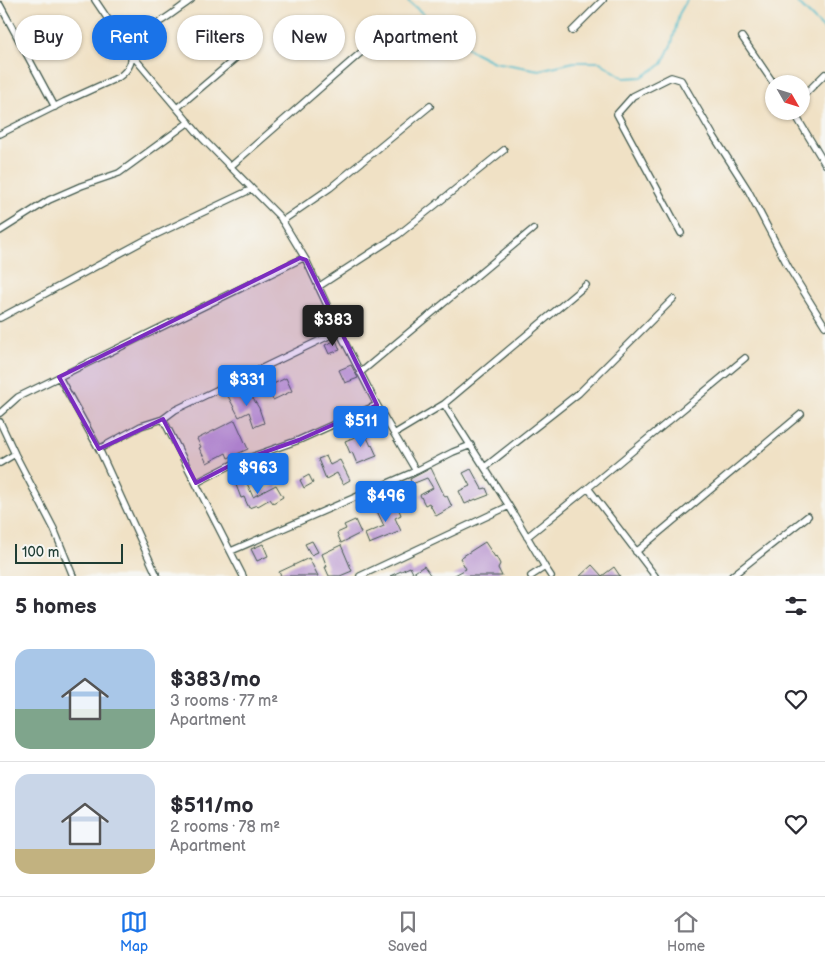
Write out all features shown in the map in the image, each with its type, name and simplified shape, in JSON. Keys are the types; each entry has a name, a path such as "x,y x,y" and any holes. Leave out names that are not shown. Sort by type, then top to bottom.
{"street":[{"path":"95,0 105,15"},
{"path":"167,17 191,0"},
{"path":"572,31 603,0"},
{"path":"0,5 55,107"},
{"path":"742,37 768,75"},
{"path":"230,166 355,58"},
{"path":"0,134 119,77 126,72 131,65 132,60"},
{"path":"136,60 202,138 280,217 306,260 339,331 377,405 416,472"},
{"path":"177,108 233,60"},
{"path":"810,89 825,74"},
{"path":"682,233 617,114 633,96 671,77 681,80 685,86 748,190 789,268 825,326"},
{"path":"282,221 330,188 430,106"},
{"path":"798,120 825,164"},
{"path":"0,231 49,200 118,173 189,122"},
{"path":"318,287 398,235 504,150"},
{"path":"0,318 147,239 252,189"},
{"path":"360,372 533,229"},
{"path":"0,413 18,397 300,258 306,260"},
{"path":"394,434 444,404 586,285"},
{"path":"485,467 579,393 673,299"},
{"path":"99,449 141,426 163,419 175,410 339,331"},
{"path":"527,537 745,358"},
{"path":"59,377 99,449 156,576"},
{"path":"444,404 552,576"},
{"path":"196,483 236,462 299,440 377,405"},
{"path":"636,552 801,414"},
{"path":"163,419 243,576"},
{"path":"0,422 54,529 73,576"},
{"path":"231,551 416,472 453,452 471,445"},
{"path":"0,463 15,454"},
{"path":"588,488 655,576"},
{"path":"360,576 509,506"},
{"path":"732,576 808,516"},
{"path":"531,576 545,567"}],"highlighted area":[{"path":"300,258 306,260 377,405 299,440 237,462 196,483 163,419 99,449 59,377"}],"building":[{"path":"336,340 340,350 329,354 325,345"},
{"path":"351,365 358,378 345,383 339,370"},
{"path":"286,378 292,391 273,400 267,387"},
{"path":"247,389 259,408 264,423 254,427 249,412 239,417 228,396 235,392 237,395"},
{"path":"235,420 248,449 228,458 226,453 207,463 199,448 201,447 197,439"},
{"path":"365,433 377,456 357,464 345,441"},
{"path":"326,456 330,465 340,460 350,480 343,484 337,473 326,479 318,459"},
{"path":"431,468 452,507 436,516 429,503 425,505 420,495 433,488 427,478 412,484 410,479"},
{"path":"471,469 482,489 486,488 489,495 465,504 459,491 470,486 463,473"},
{"path":"309,475 313,483 304,488 300,480"},
{"path":"246,481 253,497 276,485 283,497 273,503 270,499 258,506 249,508 244,497 241,498 236,485"},
{"path":"395,500 401,515 395,518 401,531 369,544 365,534 384,526 376,509"},
{"path":"355,520 361,533 341,543 337,533 346,529 344,525"},
{"path":"312,541 318,552 311,555 305,544"},
{"path":"485,542 500,564 498,568 502,576 453,576 466,569 460,558"},
{"path":"263,544 268,556 257,561 251,549"},
{"path":"341,545 352,571 340,576 329,576 322,554"},
{"path":"309,558 318,576 281,576 279,572"},
{"path":"592,565 602,576 580,576"},
{"path":"424,566 431,576 390,576 410,567 413,573"},
{"path":"614,567 620,576 602,576"}],"waterway":[{"path":"407,0 472,51 494,62 539,70 574,62 600,62 624,78 642,77 662,64 672,43 679,14 687,0"},
{"path":"795,0 825,30"}]}
